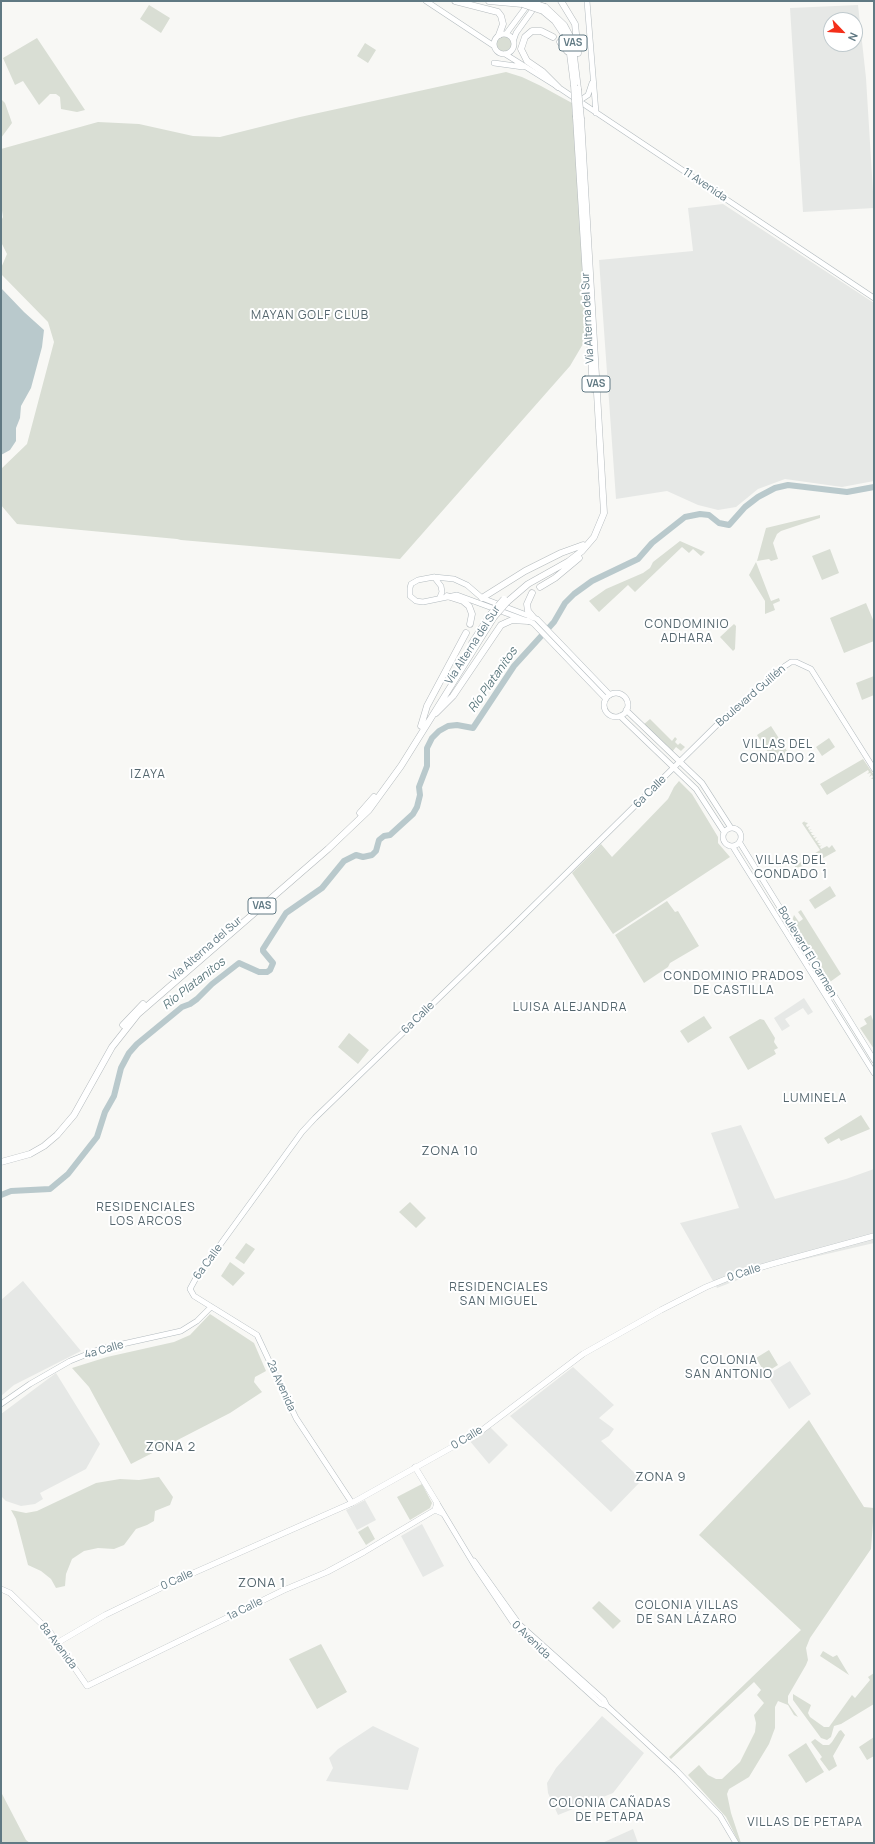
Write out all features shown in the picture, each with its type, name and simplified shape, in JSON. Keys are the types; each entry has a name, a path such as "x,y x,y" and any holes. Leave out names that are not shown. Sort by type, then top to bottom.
{"highway":[{"path":"455,1 498,12 501,16 503,24 498,36"},
{"name":"Vía Alterna del Sur","path":"489,1 527,2 544,9 559,18 568,32 574,46 577,73 575,85"},
{"path":"560,1 571,16 576,29 577,73"},
{"name":"Vía Alterna del Sur","path":"505,600 528,584 579,554 594,537 603,515 604,507 575,85 569,46 565,36 555,21 544,9"},
{"path":"513,49 529,33 536,30 553,37"},
{"path":"523,40 521,49 525,59 543,72 558,87"},
{"path":"560,42 567,51 575,85"},
{"name":"Vía Alterna del Sur","path":"1,1158 33,1148 61,1126 71,1113 111,1041 135,1011 361,813 395,769 421,726 505,600 526,581 566,558 583,544 594,530 600,507 578,118"},
{"path":"540,588 555,578 588,549 601,530 603,515"},
{"path":"482,598 525,571 583,544"},
{"path":"432,716 453,696 502,625 512,620 530,619 527,604 532,593"},
{"path":"448,596 463,601 469,606 472,614 470,624"},
{"name":"Vía Alterna del Sur","path":"1,1162 30,1154 48,1143 63,1129 74,1115 109,1051 138,1014 332,845 369,810 401,766 493,616"},
{"path":"421,726 427,706 466,633"}],"main road":[{"path":"426,1 494,46 498,52 506,54 513,49 516,33 539,1"},
{"path":"587,1 596,113"},
{"path":"468,29 486,38 506,34 527,2"},
{"path":"506,34 514,40"},
{"path":"494,46 498,36"},
{"name":"11 Avenida","path":"513,49 515,57 535,73"},
{"name":"11 Avenida","path":"506,54 558,87 874,298"},
{"path":"494,63 528,68"},
{"path":"574,98 582,99 588,95 591,90 593,76"},
{"path":"434,577 441,586 442,592 440,597"},
{"path":"530,619 457,595 419,602 410,596 410,588 414,581 434,577 444,577 458,580 467,585 482,598 530,619 537,623 610,695"},
{"path":"552,638 606,699"},
{"name":"Boulevard Guillén","path":"680,762 741,702 788,664 794,662 806,665 813,672 874,769"},
{"path":"619,694 624,697 627,702 626,710 620,716 613,716 607,713 604,706 606,699 610,695 619,694"},
{"name":"Boulevard El Carmen","path":"626,710 702,783 731,828 739,831 741,837 740,843 874,1060"},
{"name":"Boulevard El Carmen","path":"620,716 696,789 724,832 723,841 728,846 733,847 874,1073"},
{"name":"6a Calle","path":"191,1291 192,1285 196,1278 307,1125 680,762"},
{"path":"724,832 731,828"},
{"path":"733,847 740,843"},
{"path":"816,979 822,976"},
{"name":"0 Calle","path":"58,1643 106,1615 173,1582 352,1502 481,1431 583,1354 674,1303 706,1287 738,1274 874,1236"},
{"name":"2a Avenida","path":"191,1291 196,1297 257,1335 296,1418 352,1502"},
{"name":"4a Calle","path":"1,1404 30,1384 70,1361 100,1349 181,1330 197,1321 211,1307"},
{"name":"0 Avenida","path":"415,1467 471,1558 474,1566 516,1627 601,1704 607,1706 711,1804 727,1825 736,1843"},
{"path":"437,1503 435,1510 442,1513"},
{"name":"1a Calle","path":"87,1686 284,1590 328,1572 435,1510"},
{"name":"8a Avenida","path":"1,1589 10,1592 39,1621 58,1643 87,1686"}],"shaded area":[{"path":"149,5 170,18 161,33 140,19"},
{"path":"858,5 859,12 823,12 823,52 863,52 863,51 874,208 803,212 790,8"},
{"path":"501,36 507,36 512,41 510,50 507,52 501,52 496,47 496,41"},
{"path":"37,38 85,110 77,112 61,109 60,97 56,94 50,94 39,105 23,81 15,85 3,58"},
{"path":"365,43 376,50 368,63 357,56"},
{"name":"MAYAN GOLF CLUB","path":"506,72 522,77 572,103 590,332 570,366 400,559 17,524 1,505 1,469 27,444 54,342 48,322 1,274 1,268 7,254 1,242 1,221 3,217 1,204 1,149 98,122 139,124 193,136 220,137 300,117"},
{"path":"1,99 5,103 12,123 1,138"},
{"path":"723,204 874,303 874,481 842,487 785,479 758,489 736,507 718,510 698,505 667,491 616,499 599,260 693,251 688,208"},
{"path":"1,288 44,330 42,347 31,388 21,406 20,418 16,428 16,441 10,450 1,455"},
{"path":"820,515 820,518 781,531 777,534 773,543 778,559 771,561 769,559 757,561 766,528"},
{"path":"680,541 705,552 701,556 693,549 689,553 682,547 635,592 628,585 599,612 589,601 606,589 643,573 650,568 653,562"},
{"path":"830,549 839,573 822,580 812,556"},
{"path":"756,562 771,601 779,598 780,601 773,604 775,610 765,614 765,601 749,575"},
{"path":"866,603 874,622 874,641 844,653 830,618"},
{"path":"734,624 736,626 735,649 733,651 720,637"},
{"path":"874,676 874,695 862,700 856,683"},
{"path":"650,719 672,741 675,737 677,739 675,742 678,745 680,743 685,747 681,751 676,747 672,752 643,725"},
{"name":"VILLAS DEL CONDADO 2","path":"771,726 789,754 775,763 757,735"},
{"path":"829,738 835,747 822,756 816,747"},
{"path":"863,759 874,775 874,779 871,779 873,777 872,775 869,777 871,774 870,773 867,774 869,772 868,770 827,795 820,784"},
{"path":"679,781 692,794 718,837 718,843 730,857 613,934 572,873 601,844 612,857 668,799"},
{"name":"VILLAS DEL CONDADO 1","path":"806,820 804,822 808,823 806,825 807,827 810,826 808,828 809,830 812,829 809,831 813,832 811,833 812,835 815,835 813,836 814,838 817,837 815,839 816,841 819,840 817,842 818,843 821,843 818,844 820,846 822,845 820,847 821,849 827,846 829,848 832,845 836,851 816,862 796,868 795,866 820,850 802,823"},
{"path":"830,886 836,896 815,909 809,900"},
{"name":"CONDOMINIO PRADOS DE CASTILLA","path":"667,901 675,912 678,911 699,946 670,963 668,967 644,983 615,935"},
{"path":"801,910 841,974 830,982 792,921 794,915 799,922 803,919 798,912"},
{"path":"804,998 813,1012 808,1015 803,1008 785,1019 790,1026 782,1031 774,1018"},
{"path":"871,1015 874,1023 874,1049 860,1028 867,1024 864,1019"},
{"path":"704,1016 712,1028 688,1043 680,1031"},
{"path":"760,1019 764,1020 775,1038 774,1042 778,1048 774,1050 776,1054 748,1070 729,1037"},
{"path":"349,1033 369,1050 358,1064 338,1047"},
{"name":"LUMINELA","path":"861,1115 870,1129 841,1141 839,1138 828,1144 824,1138"},
{"path":"741,1125 775,1199 846,1179 874,1169 874,1243 771,1267 717,1288 680,1223 739,1208 711,1133"},
{"path":"410,1202 426,1218 416,1228 399,1212"},
{"path":"246,1243 255,1249 244,1264 235,1258"},
{"path":"230,1262 245,1273 233,1286 221,1276"},
{"path":"23,1281 81,1351 14,1385 1,1396 1,1300"},
{"path":"210,1314 254,1343 266,1371 255,1377 254,1382 262,1392 230,1413 131,1464 89,1387 72,1368 107,1357 174,1342 190,1335"},
{"path":"769,1350 778,1365 765,1373 756,1358"},
{"path":"790,1361 811,1394 789,1409 767,1375"},
{"path":"573,1367 614,1405 599,1418 614,1429 609,1436 601,1441 642,1480 611,1512 510,1416"},
{"path":"56,1373 100,1444 86,1469 40,1493 43,1499 35,1504 21,1506 6,1501 1,1496 1,1414"},
{"path":"809,1420 864,1507 874,1508 871,1549 810,1638 806,1648 808,1660 788,1696 788,1703 798,1717 794,1715 788,1705 778,1701 775,1707 775,1728 769,1744 749,1777 729,1789 727,1794 731,1813 741,1843 739,1843 726,1817 688,1775 699,1765 708,1775 716,1779 722,1779 740,1762 755,1732 756,1723 754,1715 764,1703 757,1695 761,1690 754,1682 671,1759 669,1757 801,1630 699,1535"},
{"path":"489,1426 508,1445 489,1464 469,1440"},
{"path":"159,1477 173,1497 170,1505 155,1511 154,1521 136,1529 124,1545 114,1549 98,1548 84,1551 72,1559 66,1574 65,1586 56,1588 51,1579 41,1571 28,1565 16,1519 11,1510 26,1513 37,1511 96,1483 120,1479 139,1480"},
{"path":"422,1484 432,1503 430,1508 410,1520 397,1497"},
{"path":"365,1500 376,1520 357,1530 346,1510"},
{"path":"422,1524 444,1566 423,1577 401,1536"},
{"path":"368,1526 375,1539 366,1545 358,1532"},
{"path":"599,1601 621,1621 613,1629 592,1608"},
{"path":"321,1644 347,1692 317,1709 289,1659"},
{"path":"823,1651 833,1657 837,1655 849,1675 820,1656"},
{"path":"874,1673 874,1704 841,1724 834,1726 831,1737 827,1740 821,1738 793,1700 793,1694 811,1705 808,1713 810,1717 824,1727 829,1727 852,1695 855,1698 870,1680 868,1677"},
{"path":"602,1716 644,1753 613,1793 558,1815 548,1793 547,1783 556,1768"},
{"path":"373,1726 419,1748 408,1790 326,1781 333,1768 329,1758 338,1749"},
{"path":"841,1730 845,1735 833,1756 837,1766 829,1771 820,1759 822,1757 811,1742 815,1739 823,1745 829,1745"},
{"path":"874,1737 874,1756 867,1760 859,1747"},
{"path":"806,1743 824,1772 806,1783 788,1755"},
{"path":"1,1792 26,1840 30,1843 1,1843"},
{"path":"633,1829 638,1843 602,1843"}],"waterway":[{"name":"Río Platanitos","path":"1,1195 11,1191 50,1189 68,1174 97,1137 105,1112 114,1096 121,1068 129,1053 137,1044 182,1007 197,999 212,984 239,963 259,972 267,972 270,970 273,963 263,949 286,913 322,888 344,861 356,855 363,857 372,855 376,851 379,840 384,836 390,835 413,814 417,807 420,795 419,787 427,766 427,748 432,738 439,731 448,726 457,725 473,728 514,666 554,622 565,603 574,594 592,581 638,559 652,543 685,517 700,514 709,515 719,523 729,525 745,507 758,497 775,488 788,485 847,492 874,487"}],"district":[{"name":"MAYAN GOLF CLUB","path":"310,316"},
{"name":"CONDOMINIO ADHARA","path":"687,632"},
{"name":"VILLAS DEL CONDADO 2","path":"778,752"},
{"name":"IZAYA","path":"148,775"},
{"name":"VILLAS DEL CONDADO 1","path":"791,868"},
{"name":"CONDOMINIO PRADOS DE CASTILLA","path":"734,984"},
{"name":"LUISA ALEJANDRA","path":"570,1008"},
{"name":"LUMINELA","path":"815,1099"},
{"name":"ZONA 10","path":"450,1151"},
{"name":"RESIDENCIALES LOS ARCOS","path":"146,1215"},
{"name":"RESIDENCIALES SAN MIGUEL","path":"499,1295"},
{"name":"COLONIA SAN ANTONIO","path":"729,1368"},
{"name":"ZONA 2","path":"171,1447"},
{"name":"ZONA 9","path":"661,1477"},
{"name":"ZONA 1","path":"262,1583"},
{"name":"COLONIA VILLAS DE SAN LÁZARO","path":"687,1613"},
{"name":"COLONIA CAÑADAS DE PETAPA","path":"610,1811"},
{"name":"VILLAS DE PETAPA","path":"805,1823"}]}
